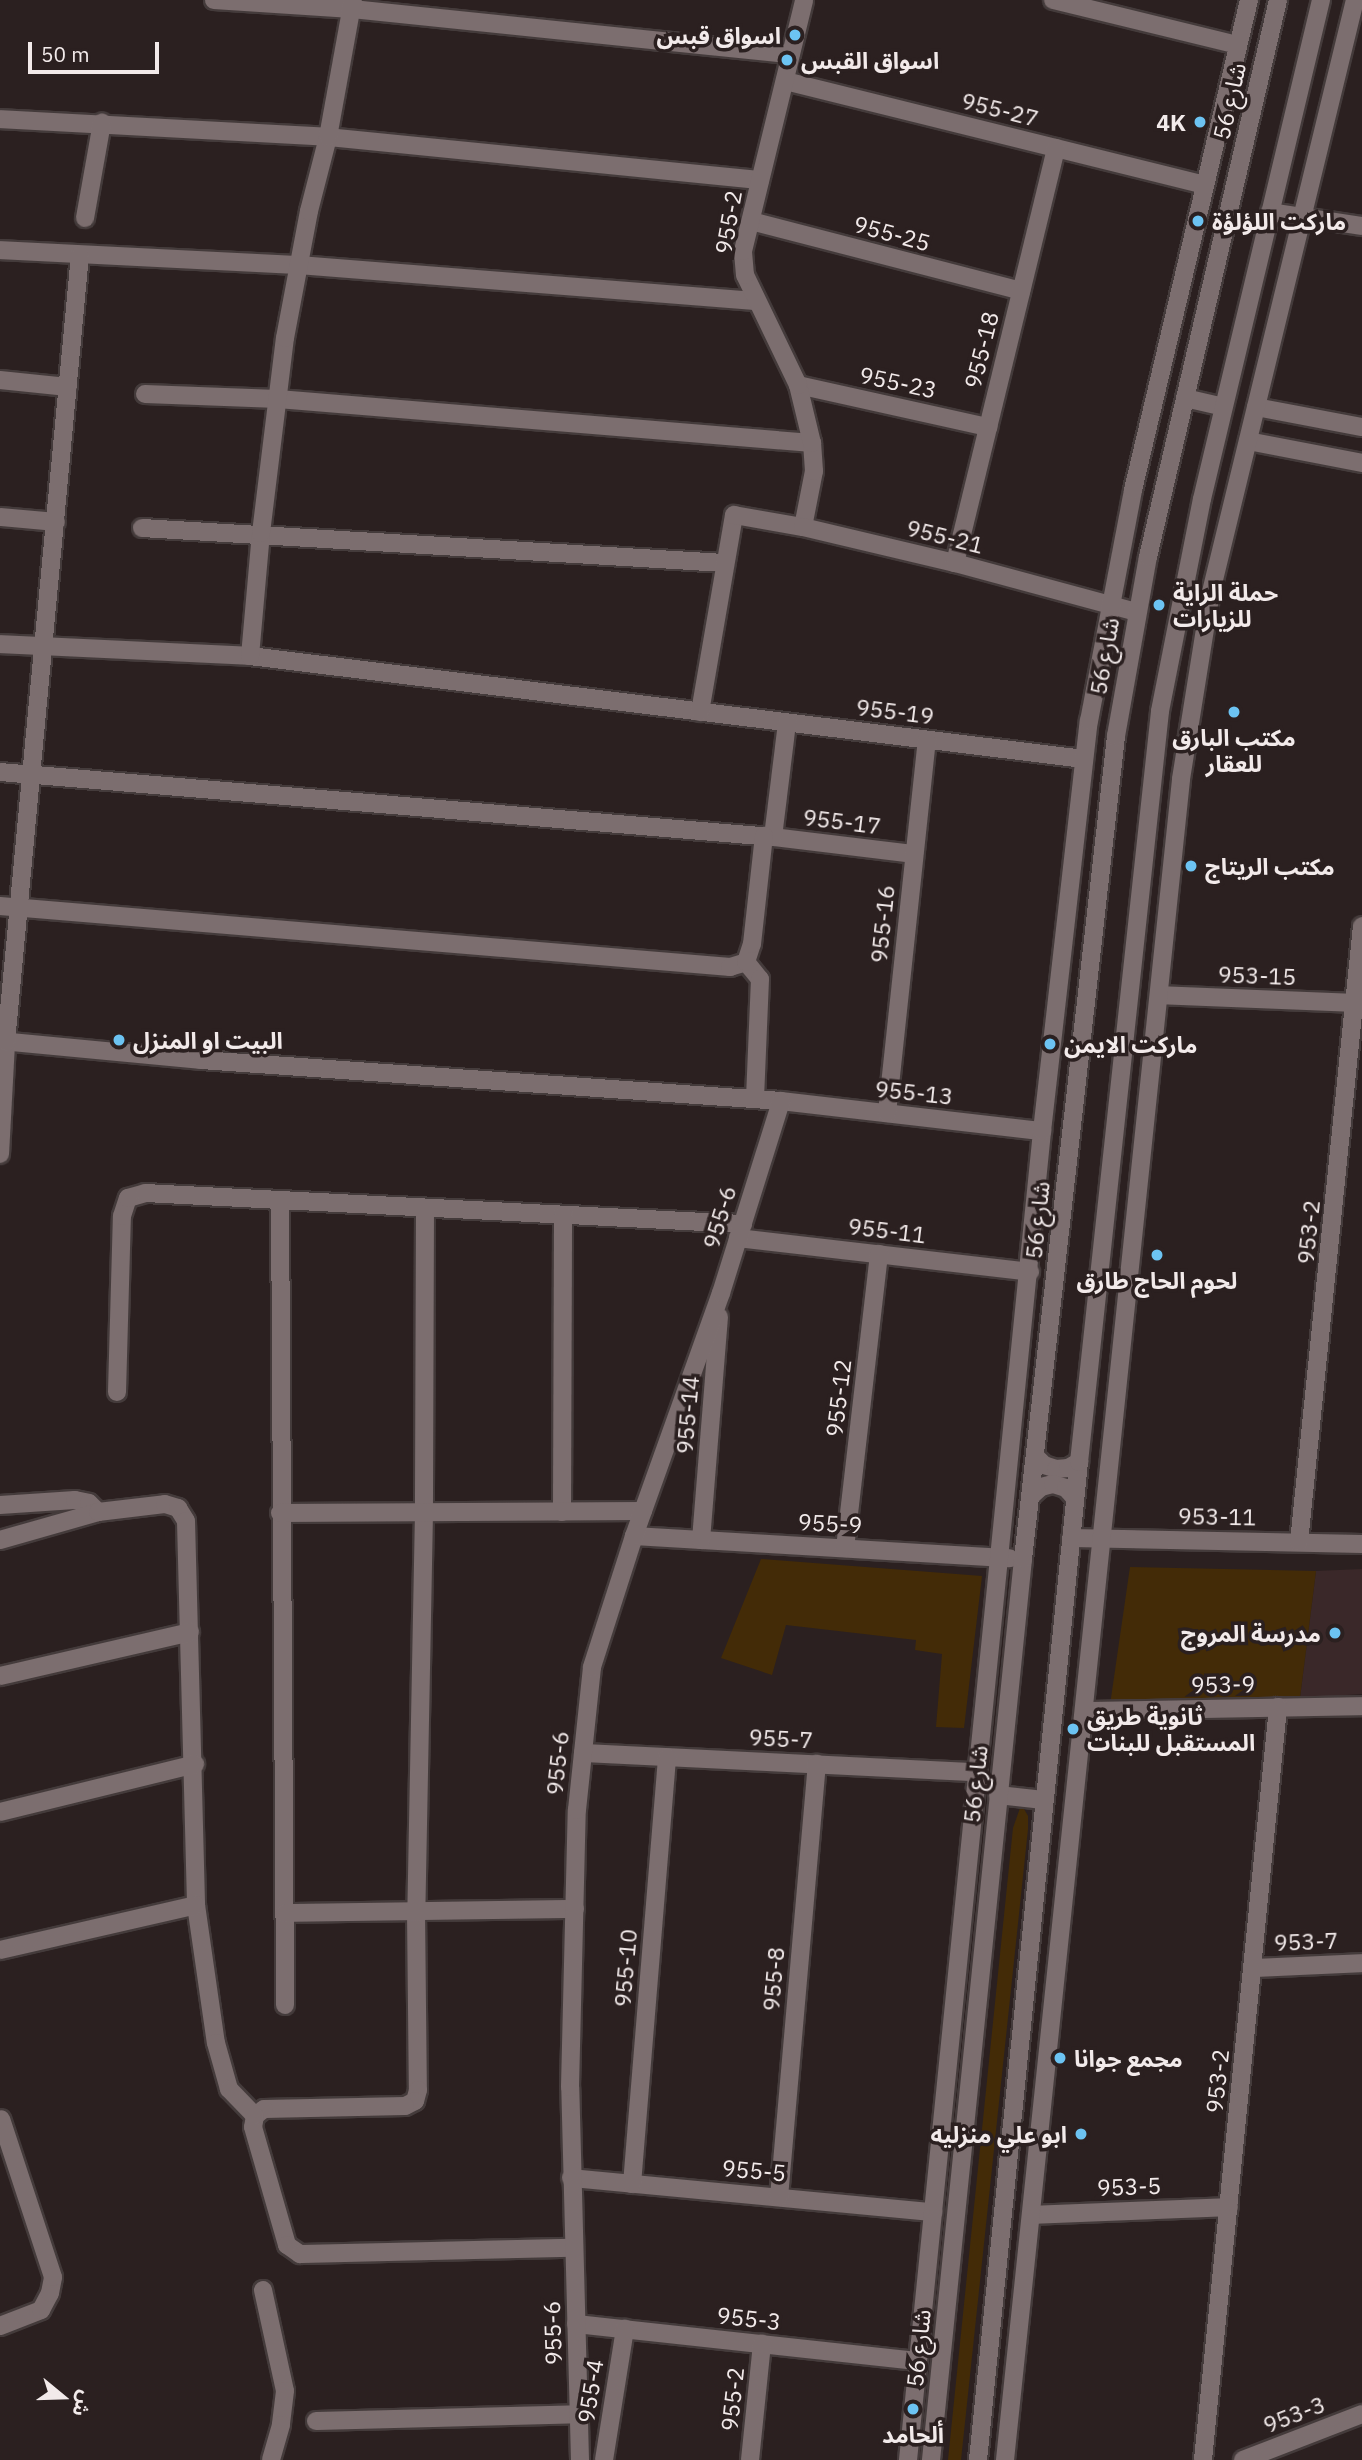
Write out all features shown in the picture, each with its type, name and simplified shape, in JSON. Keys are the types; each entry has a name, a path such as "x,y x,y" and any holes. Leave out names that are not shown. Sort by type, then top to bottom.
{"street":[{"path":"214,0 352,4 791,54"},
{"name":"955-2","path":"803,527 814,471 812,443 798,385 745,275 743,251 804,0"},
{"path":"1053,0 1085,4 1238,45"},
{"path":"908,2460 916,2361 1030,1272 1042,1131 1084,759 1109,607 1204,185 1249,0"},
{"name":"شارع 56","path":"931,2460 1023,1559 1108,798 1136,612 1278,0"},
{"path":"978,2460 1075,1498 1154,759 1184,581 1321,0"},
{"path":"1006,2460 1181,779 1202,636 1355,0"},
{"path":"250,656 261,533 298,265 328,137 352,4"},
{"name":"955-27","path":"785,80 1204,185"},
{"path":"0,119 328,137 761,180"},
{"path":"85,218 102,123"},
{"name":"955-18","path":"954,563 1055,148"},
{"path":"1270,212 1362,226"},
{"name":"955-25","path":"751,221 1021,291"},
{"path":"0,250 298,265 756,301"},
{"path":"0,1154 3,1041 20,907 46,646 80,255"},
{"path":"0,380 68,387"},
{"name":"955-23","path":"798,385 988,427"},
{"path":"145,394 278,399 812,443"},
{"path":"1185,398 1223,407"},
{"path":"1256,408 1362,427"},
{"path":"1248,441 1362,463"},
{"name":"955-21","path":"724,563 732,518 739,515 803,527 954,563 1109,607 1136,612"},
{"path":"0,517 56,522"},
{"path":"142,528 261,533 724,563 700,712"},
{"name":"955-19","path":"0,644 250,656 1084,759"},
{"path":"746,962 752,944 786,723"},
{"name":"955-16","path":"887,1113 927,740"},
{"name":"955-17","path":"0,772 768,836 914,854"},
{"path":"0,906 730,967 746,962"},
{"name":"953-2","path":"1299,1542 1362,926"},
{"path":"746,962 760,979 755,1099"},
{"name":"953-15","path":"1159,995 1354,1003"},
{"name":"955-13","path":"3,1041 201,1060 781,1101 1042,1131"},
{"name":"955-6","path":"580,2460 570,2087 577,1810 592,1667 634,1536 721,1293 781,1101"},
{"name":"955-11","path":"117,1392 122,1216 128,1198 145,1193 564,1215 741,1231 879,1254 1030,1272"},
{"path":"280,1200 285,2005"},
{"path":"425,1208 425,1512 416,1911 418,2090 415,2101 405,2106 264,2109 255,2116 253,2127 287,2245 292,2252 300,2254 573,2248"},
{"path":"562,1512 564,1215"},
{"name":"955-12","path":"845,1548 879,1254"},
{"name":"955-14","path":"701,1540 721,1293"},
{"path":"1035,1456 1044,1465 1056,1469 1068,1468 1079,1462"},
{"path":"1031,1496 1041,1487 1053,1484 1066,1488 1075,1498"},
{"path":"0,1505 75,1500 89,1503 98,1512"},
{"path":"0,1539 98,1512 165,1504 177,1508 186,1521 197,1905 216,2043 229,2089 255,2116"},
{"path":"280,1513 643,1511"},
{"name":"955-9","path":"634,1536 1023,1559"},
{"name":"953-11","path":"1071,1538 1362,1544"},
{"path":"0,1676 190,1632"},
{"name":"953-9","path":"1084,1711 1362,1706"},
{"name":"953-2","path":"1203,2460 1278,1707"},
{"name":"955-7","path":"583,1753 977,1772"},
{"name":"955-10","path":"632,2184 667,1757"},
{"path":"0,1812 195,1764"},
{"name":"955-8","path":"779,2197 817,1764"},
{"path":"998,1795 1044,1800"},
{"path":"0,1950 197,1905"},
{"path":"285,1913 575,1909"},
{"name":"953-7","path":"1253,1968 1362,1963"},
{"path":"0,2326 41,2310 50,2293 53,2277 1,2119"},
{"name":"955-5","path":"571,2178 933,2212"},
{"name":"953-5","path":"1032,2215 1229,2207"},
{"path":"263,2290 285,2391 281,2425 271,2460"},
{"name":"955-3","path":"576,2324 916,2361"},
{"name":"955-4","path":"604,2460 625,2329"},
{"path":"991,2334 1013,2384"},
{"name":"955-2","path":"750,2460 762,2344"},
{"path":"316,2421 579,2414"},
{"name":"953-3","path":"1243,2460 1362,2414"}],"shaded area":[{"path":"761,1559 982,1576 964,1728 936,1727 942,1654 915,1650 916,1640 786,1625 772,1675 721,1658"},
{"path":"1130,1567 1316,1571 1300,1698 1110,1705"},
{"name":"مدرسة المروج","path":"1362,1569 1362,1694 1300,1698 1316,1571"},
{"path":"1020,1808 1024,1809 1028,1816 1028,1829 961,2460 948,2460 1013,1828"}],"place":[{"name":"اسواق قبس","path":"795,35"},
{"name":"اسواق القبس","path":"787,60"},
{"name":"4K","path":"1200,122"},
{"name":"ماركت اللؤلؤة","path":"1198,221"},
{"name":"حملة الراية للزيارات","path":"1159,605"},
{"name":"مكتب البارق للعقار","path":"1234,712"},
{"name":"مكتب الريتاج","path":"1191,866"},
{"name":"البيت او المنزل","path":"119,1040"},
{"name":"ماركت الايمن","path":"1050,1044"},
{"name":"لحوم الحاج طارق","path":"1157,1255"},
{"name":"مدرسة المروج","path":"1335,1633"},
{"name":"ثانوية طريق المستقبل للبنات","path":"1073,1729"},
{"name":"مجمع جوانا","path":"1060,2058"},
{"name":"ابو علي منزليه","path":"1081,2134"},
{"name":"ألحامد","path":"913,2409"}]}
